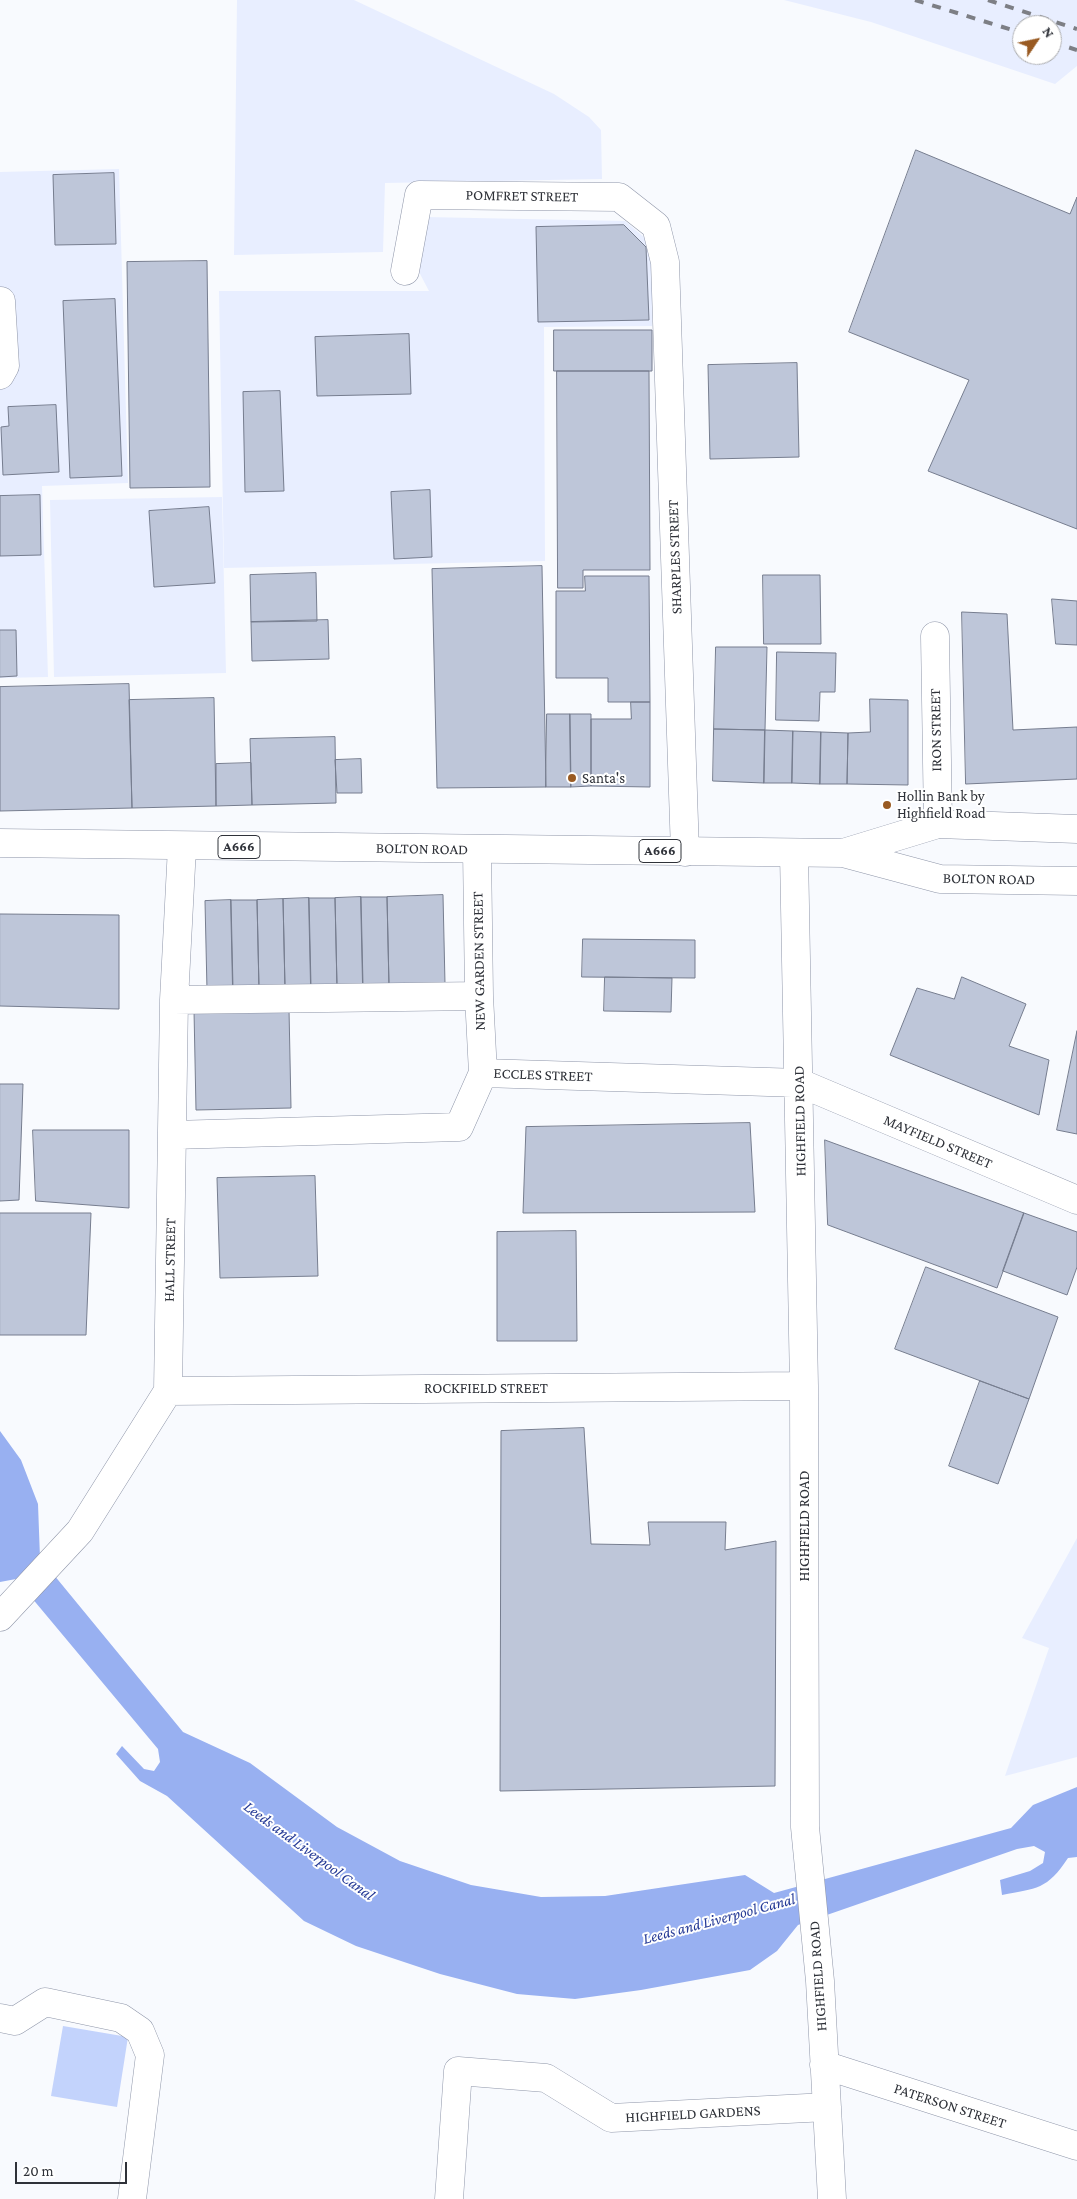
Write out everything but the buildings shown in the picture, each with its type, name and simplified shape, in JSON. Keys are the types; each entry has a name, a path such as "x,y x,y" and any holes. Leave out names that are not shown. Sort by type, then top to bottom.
{"main road":[{"name":"POMFRET STREET","path":"405,271 419,195 619,197 656,226 665,262"},
{"name":"SHARPLES STREET","path":"665,262 685,852"},
{"path":"0,375 5,366 1,301"},
{"name":"IRON STREET","path":"935,636 938,824"},
{"name":"BOLTON ROAD","path":"843,853 938,824 1077,829"},
{"name":"BOLTON ROAD","path":"0,843 182,847 843,853 940,879 1077,881"},
{"name":"HALL STREET","path":"168,1390 174,1000 182,847"},
{"name":"NEW GARDEN STREET","path":"477,850 479,996 483,1073"},
{"name":"HIGHFIELD ROAD","path":"794,853 800,1083 804,1386 805,1827 820,1981 832,2199"},
{"path":"174,1000 479,996"},
{"name":"ECCLES STREET","path":"172,1135 459,1127 483,1073 800,1083"},
{"name":"MAYFIELD STREET","path":"800,1083 1077,1200"},
{"name":"ROCKFIELD STREET","path":"168,1390 804,1386"},
{"path":"0,1617 80,1531 168,1390"},
{"path":"0,2018 15,2020 45,2002 121,2018 140,2031 150,2055 132,2199"},
{"name":"PATERSON STREET","path":"824,2065 1077,2146"},
{"name":"HIGHFIELD GARDENS","path":"449,2199 458,2071 546,2078 611,2118 827,2107"}],"shaded area":[{"path":"237,0 354,0 554,94 589,117 601,130 602,179 385,183 383,252 234,255"},
{"path":"784,0 1077,0 1077,66 1055,84 871,22"},
{"path":"119,169 128,483 42,486 48,677 0,678 0,172"},
{"path":"425,217 625,221 652,244 652,326 544,327 545,561 224,568 219,291 429,291 419,272"},
{"path":"222,497 226,673 54,677 50,500"},
{"path":"1077,1538 1077,1757 1005,1776 1049,1648 1022,1638"},
{"path":"63,2026 128,2037 117,2107 51,2096"}],"water":[{"name":"Leeds and Liverpool Canal","path":"0,1431 21,1460 38,1504 40,1558 183,1732 250,1763 337,1827 400,1861 471,1885 541,1897 605,1896 745,1875 774,1893 1011,1828 1033,1805 1077,1787 1077,1857 1068,1858 1054,1876 1040,1886 1002,1895 1000,1880 1030,1871 1043,1863 1045,1852 1034,1846 1017,1849 798,1925 777,1951 750,1970 641,1990 575,1999 517,1994 440,1974 356,1946 304,1921 167,1796 140,1781 116,1754 122,1746 144,1769 154,1771 160,1762 158,1749 16,1579 0,1582"}],"railway":[{"path":"915,0 1012,30"},
{"path":"988,0 1077,29"},
{"path":"1062,45 1077,50"}],"place":[{"name":"Santa's","path":"572,778"},
{"name":"Hollin Bank by Highfield Road","path":"887,805"}]}
